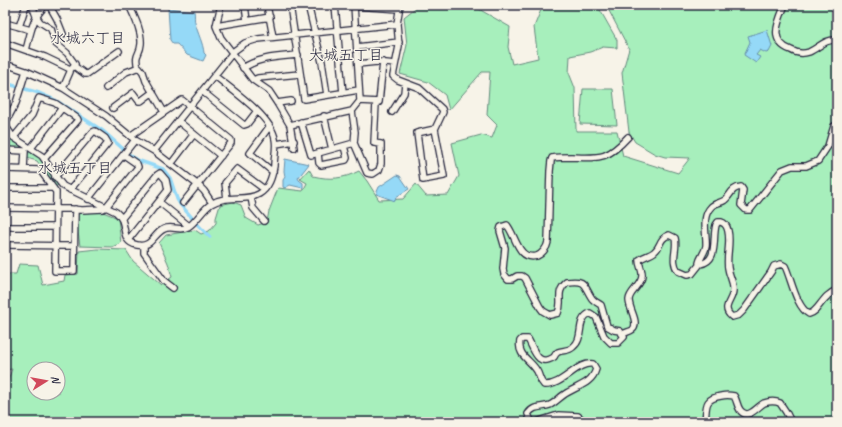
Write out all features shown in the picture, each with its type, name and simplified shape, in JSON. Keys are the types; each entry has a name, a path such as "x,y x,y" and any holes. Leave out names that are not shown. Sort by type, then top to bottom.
{"street":[{"path":"19,27 26,5"},
{"path":"32,5 40,22 51,29 56,44 67,53 75,64 63,88"},
{"path":"26,50 36,16 46,5"},
{"path":"49,5 63,34"},
{"path":"129,5 140,34 141,44 135,59 138,68 141,69 146,81 164,112"},
{"path":"221,5 216,26 221,38 253,80 268,91 290,125 294,144 276,144"},
{"path":"245,5 247,21"},
{"path":"267,5 273,37"},
{"path":"290,5 304,99 359,90"},
{"path":"308,5 324,73 327,95"},
{"path":"335,5 343,93"},
{"path":"290,125 352,110 360,101 354,5 400,7 397,24 399,42 393,76 398,80 419,88 442,109 443,114 435,129 444,176 423,180 417,133 435,129"},
{"path":"785,5 777,28 779,42 784,47 796,52 808,52 828,41 837,40"},
{"path":"216,26 270,17"},
{"path":"5,23 31,30"},
{"path":"154,151 233,52 245,43 273,37 397,24"},
{"path":"357,47 399,42"},
{"path":"5,43 45,57 85,74 120,51"},
{"path":"244,68 254,61 262,59 298,55"},
{"path":"358,64 383,62 395,64"},
{"path":"360,101 380,102 383,62"},
{"path":"5,64 26,71 63,88 106,116 135,140 154,151 198,186 204,191 212,203"},
{"path":"106,88 126,72 138,68"},
{"path":"26,71 16,103 6,123 9,133 14,138 39,153 64,186 116,212 122,218 124,232 128,240 134,244 144,246 164,229 183,229 189,226 212,203 227,199 251,197 260,194 271,181 276,144 274,135 258,111 215,76"},
{"path":"253,80 258,78 300,74"},
{"path":"392,112 404,93 405,83"},
{"path":"202,91 244,125 247,124 258,111"},
{"path":"113,108 133,93 138,101 153,92"},
{"path":"14,138 32,115 39,98 51,101 62,108 78,120 44,159"},
{"path":"130,136 182,100 231,140 231,143 183,203"},
{"path":"277,103 291,101"},
{"path":"352,110 355,132 354,143 366,173 373,174 379,170 381,164 381,144 374,143 376,103"},
{"path":"31,148 62,108"},
{"path":"324,116 332,149"},
{"path":"178,121 221,156"},
{"path":"301,122 310,154 354,143"},
{"path":"585,422 578,416 558,415 535,422 531,421 528,414 530,411 538,407 551,404 564,394 584,385 595,374 596,369 593,364 585,364 557,382 544,385 539,378 538,372 533,365 526,360 521,352 519,346 520,341 522,339 528,339 535,355 540,358 546,360 554,357 558,352 573,348 577,343 581,331 581,323 583,318 590,313 596,317 604,336 611,343 618,343 624,336 623,334 632,330 634,327 634,319 630,310 629,298 638,287 642,278 643,275 640,269 639,260 644,255 655,251 662,239 669,235 675,238 676,242 674,262 678,271 687,275 692,274 700,264 700,259 705,253 705,222 707,212 712,205 724,201 730,192 741,187 743,190 741,204 746,210 750,210 776,176 785,168 792,166 806,166 818,161 828,146 834,126 837,125"},
{"path":"269,127 250,153 273,172"},
{"path":"55,176 93,132 95,131 105,138 108,143 70,190"},
{"path":"171,164 194,134"},
{"path":"623,334 620,331 614,330 607,326 603,308 593,300 584,284 577,281 568,282 563,286 560,295 560,309 558,313 550,315 543,311 526,278 517,276 512,279 508,279 504,274 503,264 505,248 500,231 503,225 507,225 511,230 519,250 525,255 538,256 547,246 550,171 552,158 599,158 611,153 628,137"},
{"path":"88,198 135,140"},
{"path":"318,153 319,163 321,165 346,160 347,158 344,146"},
{"path":"5,150 25,151 24,169"},
{"path":"5,208 100,209 106,207 138,168 137,164 124,155"},
{"path":"5,169 40,170 56,192 55,271 74,272 75,209"},
{"path":"227,199 225,182 237,169 264,189"},
{"path":"122,218 159,173 166,180 169,189 128,240"},
{"path":"5,188 53,188"},
{"path":"251,197 254,208 264,221"},
{"path":"159,202 189,226"},
{"path":"700,264 704,264 712,257 714,252 716,225 718,222 724,223 728,231 728,269 733,289 726,309 732,317 739,315 744,310 774,266 777,265 785,266 790,282 803,309 809,314 814,312 824,297 832,291 837,290"},
{"path":"5,227 55,227"},
{"path":"5,245 74,246"},
{"path":"144,246 144,254 164,281 173,288"},
{"path":"705,422 707,402 711,398 729,395 734,396 736,399 739,410 747,414 753,412 765,403 772,401 780,403 791,422"}],"green space":[{"path":"419,5 456,5 477,8 510,27 508,47 512,64 538,58 534,27 543,5 599,5 600,10 617,40 617,48 603,47 590,52 570,56 569,73 575,88 576,131 617,131 623,156 678,173 690,158 665,157 655,154 635,142 629,132 622,73 629,49 606,5 837,5 837,422 5,422 5,389 12,369 5,370 5,274 16,274 19,264 38,265 43,285 64,281 65,275 78,274 79,251 97,249 126,250 133,261 161,285 172,277 168,263 159,243 166,235 195,230 201,234 209,231 216,223 220,205 233,202 241,205 246,218 258,225 267,222 269,211 278,188 303,191 307,183 300,179 309,169 313,176 325,178 347,176 359,171 379,200 403,199 416,184 426,196 448,195 459,176 452,143 481,135 492,138 497,125 487,115 490,72 482,72 449,110 445,95 428,82 400,74 407,45 404,17"},
{"path":"583,89 613,89 617,125 580,124"},
{"path":"5,129 11,139 40,158 59,184 56,187 37,161 27,158 26,152 22,148 5,147"},
{"path":"80,212 103,212 118,218 121,243 112,247 80,246 77,214"}],"water":[{"path":"168,8 194,11 195,23 204,53 206,55 203,61 187,55 177,44 173,44 170,40"},
{"path":"767,30 772,46 769,52 766,53 760,50 756,55 760,57 756,63 744,55 750,42 748,36"},
{"path":"285,159 309,164 298,178 303,183 303,188 290,185 285,188 283,187 283,180 285,177"},
{"path":"397,175 400,176 409,189 396,197 395,201 376,194 379,187"}],"waterway":[{"path":"5,83 39,93 55,100 103,131 137,160 163,169 170,178 180,204 210,237"}],"district":[{"name":"水城六丁目","path":"88,38"},
{"name":"大城五丁目","path":"346,55"},
{"name":"水城五丁目","path":"75,168"}]}
